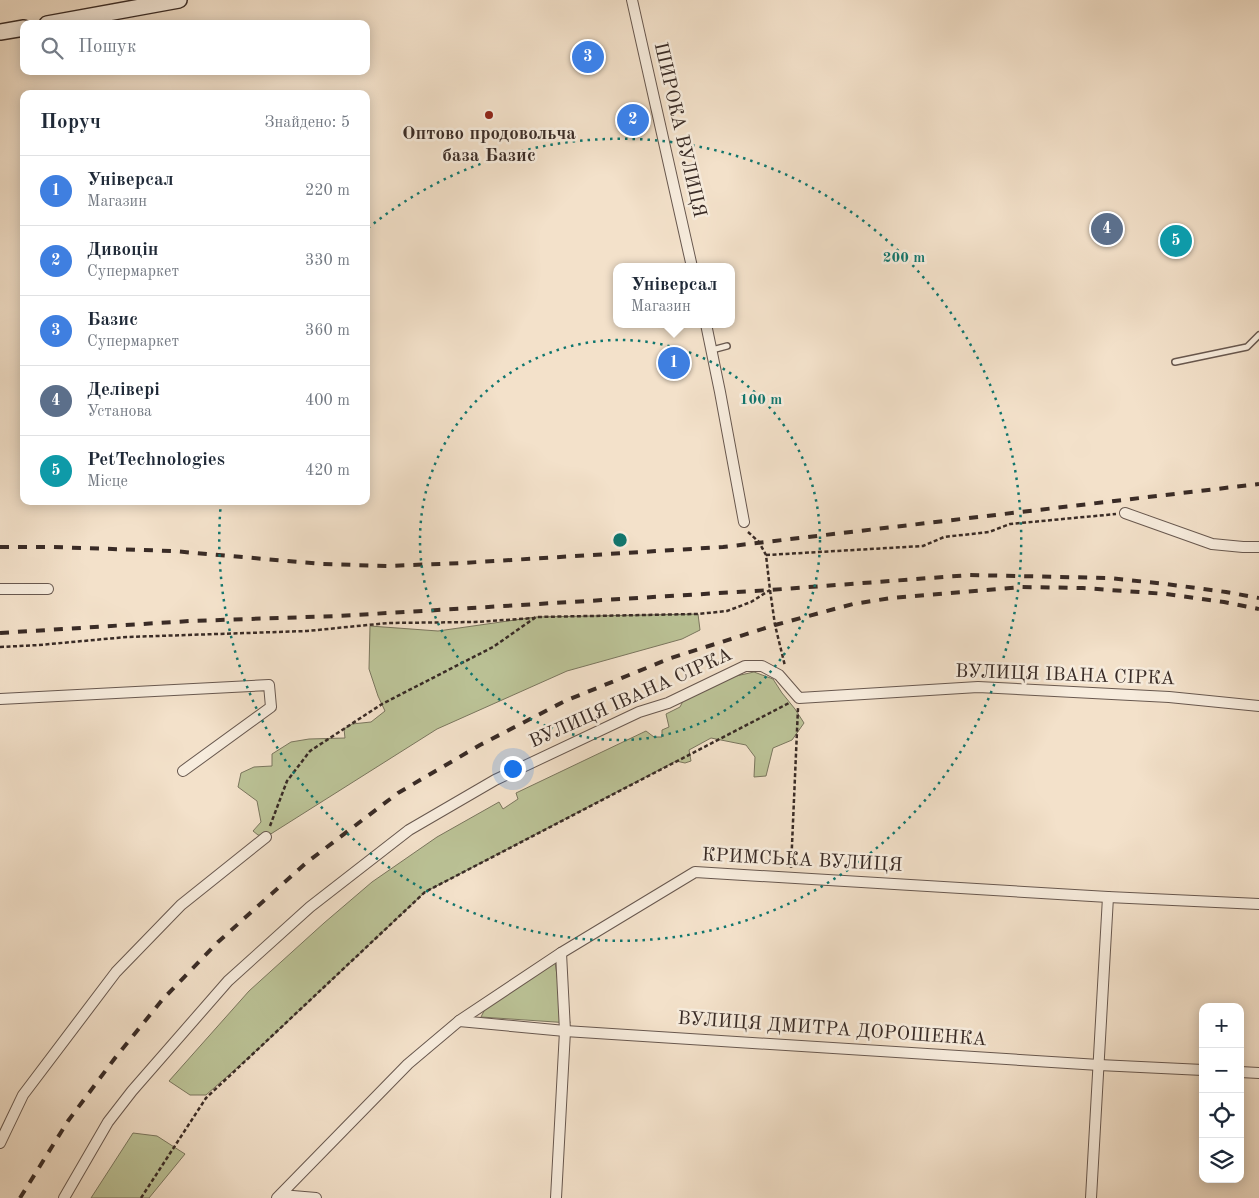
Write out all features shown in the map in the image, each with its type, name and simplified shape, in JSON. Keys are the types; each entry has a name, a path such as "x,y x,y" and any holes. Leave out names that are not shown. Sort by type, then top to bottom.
{"main road":[{"path":"69,20 179,0"},
{"path":"0,32 20,29"}],"street":[{"name":"ШИРОКА ВУЛИЦЯ","path":"632,0 691,263"},
{"path":"707,328 744,522"},
{"path":"1125,513 1212,544 1259,547"},
{"path":"0,588 48,589"},
{"name":"ВУЛИЦЯ ІВАНА СІРКА","path":"64,1198 108,1122 132,1091 228,981 310,906 410,830 495,780 639,712 668,703 746,666 762,666 779,675 799,698 978,687 1169,697 1259,706"},
{"path":"0,698 269,685 271,707 183,772"},
{"path":"0,1143 23,1095 116,972 181,905 266,837"},
{"name":"КРИМСЬКА ВУЛИЦЯ","path":"279,1196 408,1064 459,1021 561,953 695,872 1108,897 1259,904"},
{"path":"1091,1198 1108,897"},
{"path":"556,1198 565,1031 561,953"},
{"name":"ВУЛИЦЯ ДМИТРА ДОРОШЕНКА","path":"459,1021 565,1031 1199,1070"},
{"path":"1244,1072 1259,1073"},
{"path":"279,1196 316,1198"}],"lane":[{"path":"1175,362 1247,347 1259,335"},
{"path":"712,350 727,346"}],"path":[{"path":"766,556 923,546 944,537 989,532 1010,524 1125,513"},
{"path":"0,647 127,636 307,631 388,623 698,614 727,611 750,602 770,590"},
{"path":"266,837 287,782 310,751 382,704 493,647 536,618"},
{"path":"141,1198 206,1098 425,892 799,698"}],"green space":[{"path":"698,614 700,630 682,639 567,671 437,729 266,837 258,835 253,831 261,822 257,801 238,787 241,773 254,767 272,766 272,754 291,742 309,739 345,738 344,729 352,724 371,722 385,711 369,669 370,626 438,631 536,617"},
{"path":"754,672 773,679 804,723 792,740 773,748 766,776 754,777 755,757 746,745 711,738 689,750 691,761 685,763 676,761 425,892 264,1044 206,1095 190,1095 169,1081 249,991 372,882 437,837 499,802 503,809 518,799 516,793 646,731 654,737 662,737 662,730 669,727 666,714 680,707 685,697 736,676"},
{"path":"555,962 559,989 566,1005 570,1023 481,1017 486,1007"},
{"path":"133,1133 157,1136 185,1154 149,1198 91,1198"}],"railway":[{"path":"0,547 173,551 322,564 388,566 462,563 723,547 1259,484"},
{"path":"0,633 190,621 338,616 770,590 970,575 1109,578 1166,584 1259,598"},
{"path":"20,1198 68,1121 115,1058 163,999 218,942 306,863 398,793 480,745 565,701 671,658 775,625 853,604 891,598 1022,587 1083,588 1166,594 1259,609"}],"place":[{"name":"Базис","path":"588,57"},
{"name":"Оптово продовольча база Базис","path":"489,115"},
{"name":"Дивоцін","path":"633,120"},
{"name":"Делівері","path":"1107,229"},
{"name":"PetTechnologies","path":"1176,241"},
{"name":"Універсал","path":"674,363"}]}
